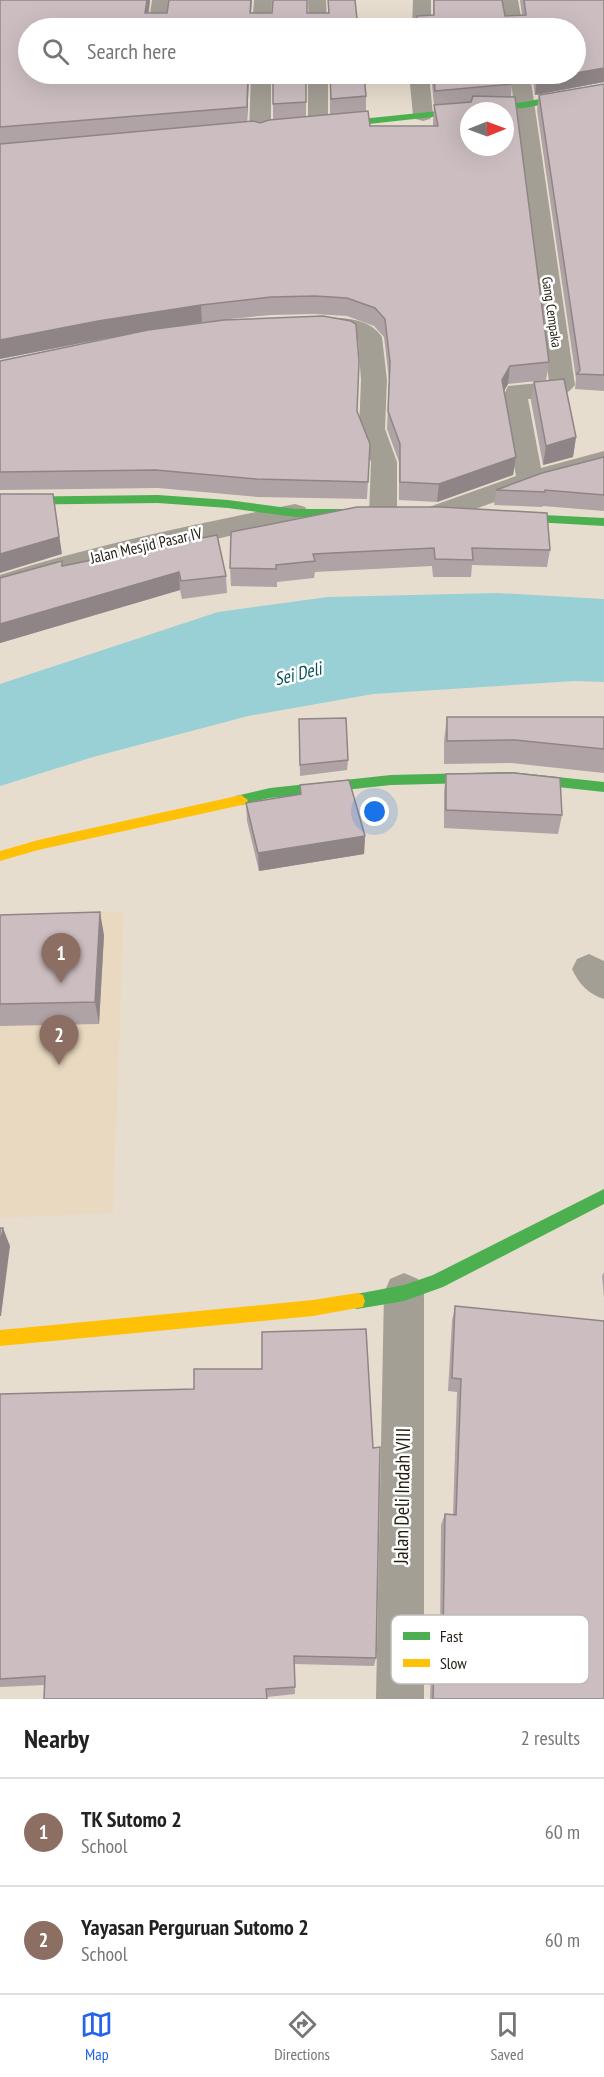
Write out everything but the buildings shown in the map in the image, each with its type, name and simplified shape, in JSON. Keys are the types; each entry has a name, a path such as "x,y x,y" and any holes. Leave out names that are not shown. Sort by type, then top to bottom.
{"street":[{"path":"160,18 161,0"},
{"path":"262,18 263,0"},
{"path":"317,0 318,18"},
{"path":"422,0 422,18"},
{"path":"509,0 512,18"},
{"path":"260,132 261,84"},
{"path":"317,84 312,127 524,105 604,90"},
{"path":"420,84 423,115"},
{"path":"521,84 524,105"},
{"name":"Gang Cempaka","path":"524,105 562,385 548,391 517,392 514,399 530,480"},
{"path":"0,501 158,499 228,504 295,513 389,514 384,462 372,429 374,381 370,337 351,326 289,325"},
{"path":"433,513 530,480 604,460"},
{"name":"Jalan Mesjid Pasar IV","path":"0,585 50,569 167,538 295,513"},
{"path":"433,513 604,522"},
{"path":"0,856 150,819 270,793 391,780 511,777 604,787"},
{"path":"0,1338 313,1308 404,1293 463,1269 604,1196"},
{"name":"Jalan Deli Indah VIII","path":"401,1615 404,1293"},
{"name":"Jalan Deli Indah VIII","path":"400,1684 400,1699"}],"shaded area":[{"path":"124,911 113,1213 0,1218 0,917"}],"water":[{"name":"Sei Deli","path":"497,593 604,599 604,682 575,681 373,694 248,716 93,757 0,786 0,684 218,612 328,597"}],"traffic: fast":[{"path":"323,126 524,105 604,90"},
{"path":"0,501 158,499 228,504 295,513 371,513"},
{"path":"504,517 604,522"},
{"path":"241,800 270,793 391,780 511,777 604,787"},
{"path":"357,1301 404,1293 437,1281 604,1196"}],"traffic: slow":[{"path":"0,856 38,845 241,800"},
{"path":"0,1338 313,1308 357,1301"}],"place":[{"name":"TK Sutomo 2","path":"61,983"},
{"name":"Yayasan Perguruan Sutomo 2","path":"59,1065"}]}
